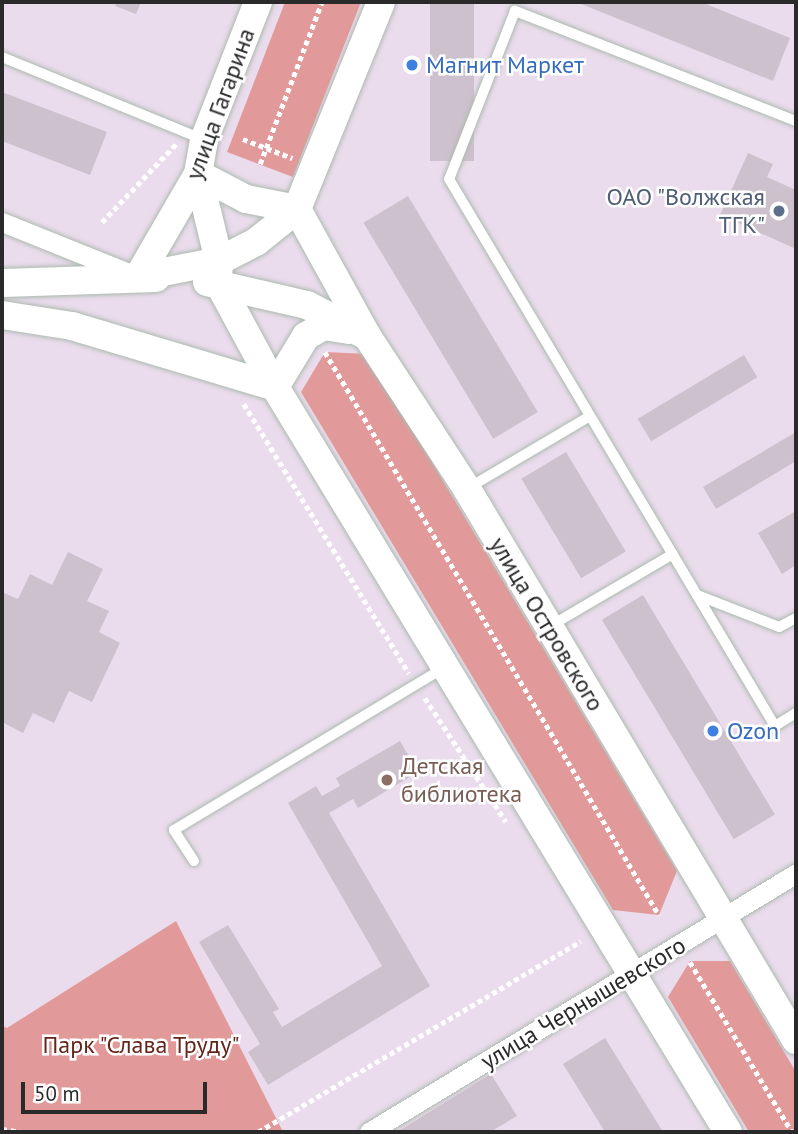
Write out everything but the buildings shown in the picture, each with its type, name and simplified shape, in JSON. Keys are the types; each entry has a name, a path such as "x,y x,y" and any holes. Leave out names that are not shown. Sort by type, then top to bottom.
{"main road":[{"name":"улица Гагарина","path":"138,277 198,174 204,140 258,2"},
{"path":"219,272 297,209 382,2"},
{"path":"198,174 246,199 297,209"},
{"path":"198,174 219,272 275,387 443,669 728,1132"},
{"name":"улица Островского","path":"297,209 367,336 467,489 722,918 794,1030"},
{"path":"2,283 219,272 307,305 367,336"},
{"path":"2,316 72,326 275,387"},
{"path":"275,387 296,348 324,326 367,336"}],"street":[{"path":"2,222 138,277"},
{"name":"улица Чернышевского","path":"369,1132 796,873"}],"lane":[{"path":"796,121 515,11 449,179 775,726 796,713"},
{"path":"2,57 204,140"},
{"path":"467,489 590,416"},
{"path":"549,627 673,554"},
{"path":"696,595 779,627 796,618"},
{"path":"194,861 174,830 443,669"}],"path":[{"path":"260,164 322,2"},
{"path":"243,139 300,161"},
{"path":"325,352 659,915"},
{"path":"258,1132 564,952"},
{"path":"690,961 792,1132"},
{"path":"2,1129 20,1132"}],"green space":[{"path":"285,2 361,2 293,177 227,152"},
{"path":"325,352 367,354 677,871 659,915 613,910 301,392"},
{"name":"Парк \"Слава Труду\"","path":"176,921 283,1132 2,1132 2,1026 7,1028"},
{"path":"690,961 730,961 796,1072 796,1132 749,1132 668,997"}],"place":[{"name":"Магнит Маркет","path":"412,65"},
{"name":"ОАО \"Волжская ТГК\"","path":"779,211"},
{"name":"Ozon","path":"713,731"},
{"name":"Детская библиотека","path":"387,780"}]}
